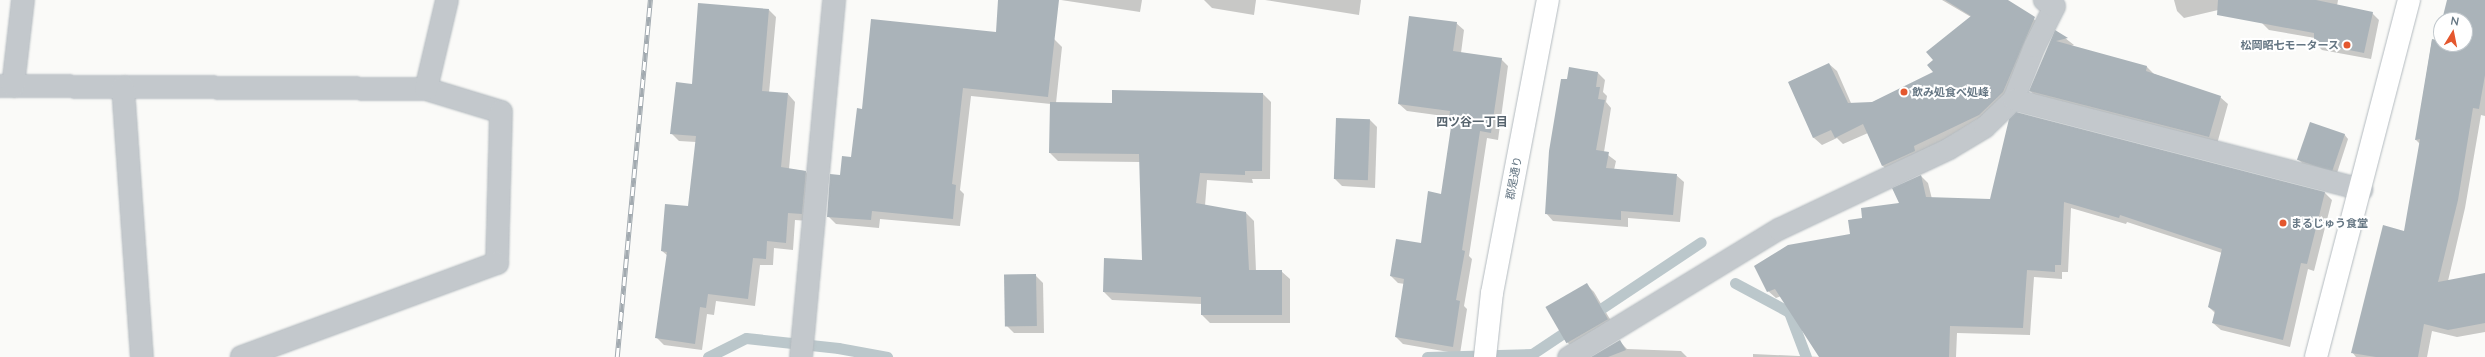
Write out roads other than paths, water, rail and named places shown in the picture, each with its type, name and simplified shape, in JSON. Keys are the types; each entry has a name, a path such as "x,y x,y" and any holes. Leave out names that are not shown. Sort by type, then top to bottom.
{"street":[{"path":"23,0 7,86 426,89 501,112 497,263 242,357"},
{"path":"426,89 447,0"},
{"path":"801,357 834,0"},
{"name":"郡是通り","path":"1485,357 1492,293 1548,0"},
{"path":"2316,357 2362,189 2409,0"},
{"path":"123,87 142,357"}],"lane":[{"path":"1568,357 1778,229 1949,148 1984,127 2013,99 2034,46 2054,6 2044,0"},
{"path":"2013,99 2362,189"}],"waterway":[{"path":"1590,316 1701,242"},
{"path":"1735,283 1789,312 1806,357"},
{"path":"1427,357 1532,354 1574,326"},
{"path":"708,357 746,338 838,348 887,357"}],"railway":[{"path":"617,357 650,0"}],"place":[{"name":"松岡昭七モータース","path":"2347,45"},
{"name":"飲み処食べ処峰","path":"1904,92"},
{"name":"まるじゅう食堂","path":"2283,223"}],"district":[{"name":"四ツ谷一丁目","path":"1472,122"}]}
